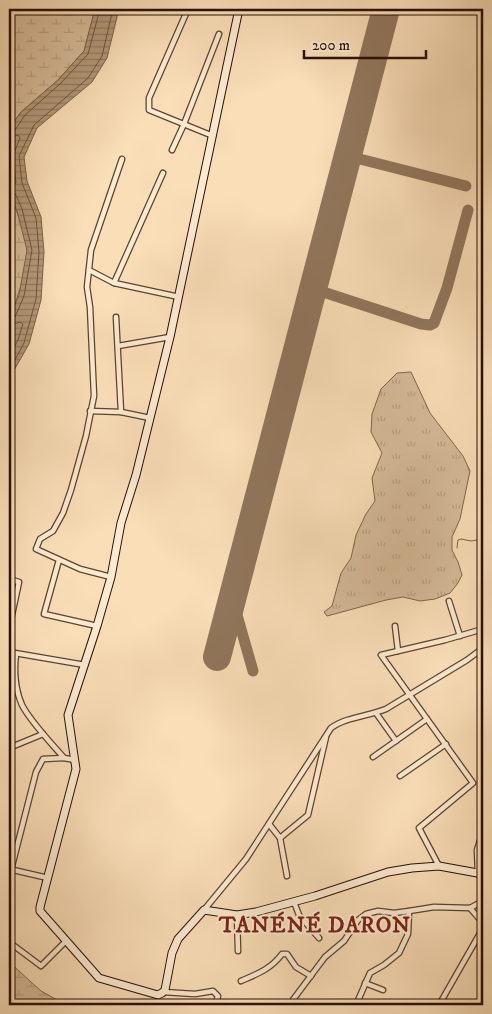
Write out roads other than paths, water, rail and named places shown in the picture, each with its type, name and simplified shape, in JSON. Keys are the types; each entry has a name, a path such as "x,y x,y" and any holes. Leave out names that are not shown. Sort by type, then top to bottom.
{"street":[{"path":"188,9 148,98 149,110 213,136"},
{"path":"215,1005 218,996 213,992 196,994 163,992 158,994 99,978 40,911 40,907 76,769 68,715 97,626 180,297 239,9"},
{"path":"172,150 184,124 218,34"},
{"path":"110,577 80,569 36,549 40,539 53,532 63,513 86,436 94,396 90,307 86,287 91,250 122,159"},
{"path":"114,283 162,173"},
{"path":"89,270 114,283 180,297"},
{"path":"116,317 121,412"},
{"path":"118,346 170,337"},
{"path":"90,411 121,412 150,418"},
{"path":"59,560 44,614 97,626"},
{"path":"9,579 19,582 9,630"},
{"path":"449,601 460,636"},
{"path":"395,626 398,651"},
{"path":"439,866 419,828 474,783 381,655 483,629"},
{"path":"163,992 172,953 178,940 246,858 327,733 337,724 386,709 409,693 467,660 483,648"},
{"path":"9,652 85,665"},
{"path":"16,654 14,672 22,705 43,734 64,758"},
{"path":"376,713 396,741"},
{"path":"373,757 427,719"},
{"path":"280,838 308,815 327,733"},
{"path":"9,748 43,734"},
{"path":"400,776 446,744"},
{"path":"48,878 10,870 36,772 43,759 64,758 75,760"},
{"path":"269,824 280,838 287,876"},
{"path":"204,910 237,914 256,912 388,872 439,866 480,874 478,850 483,831"},
{"path":"289,1005 325,957 344,941 358,920 366,914 378,911 409,911 434,907 470,908 483,900"},
{"path":"294,902 299,915 319,938"},
{"path":"470,908 483,924"},
{"path":"356,1005 370,973 399,953 408,934 409,911"},
{"path":"237,914 238,951"},
{"path":"439,1005 483,928"},
{"path":"9,942 41,966 66,941"},
{"path":"241,981 264,971 276,962 282,954 286,954 296,967 311,976"},
{"path":"365,983 383,990"}],"water":[{"path":"95,9 119,9 107,58 92,82 37,128 24,157 27,181 41,217 44,252 41,300 29,344 9,379 9,319 19,295 27,250 17,211 9,191 9,129 21,112 58,80 84,51"}],"waterway":[{"path":"457,548 458,540 471,541 483,539"}],"district":[{"name":"TANÉNÉ DARON","path":"315,924"}]}
